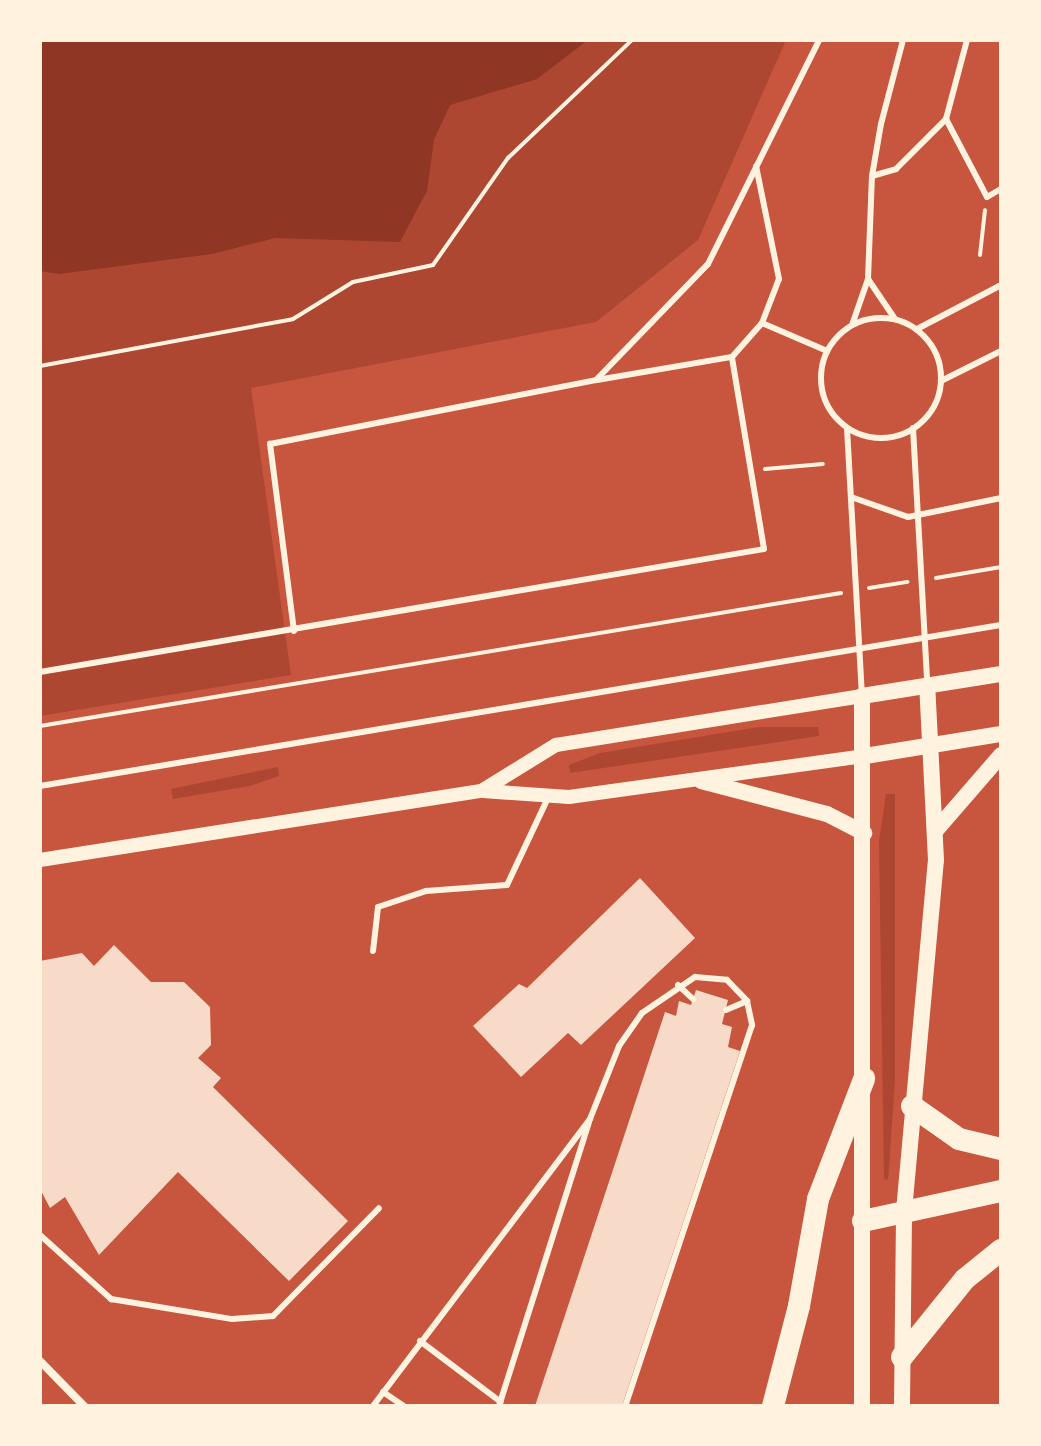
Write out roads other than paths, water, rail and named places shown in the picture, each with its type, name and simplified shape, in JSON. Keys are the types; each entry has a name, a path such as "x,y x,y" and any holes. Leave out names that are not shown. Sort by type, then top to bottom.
{"highway":[{"path":"773,1406 799,1306 818,1199 864,1079"},
{"path":"912,1106 959,1139 1001,1149"},
{"path":"863,1221 1001,1191"},
{"path":"902,1357 965,1279 1001,1250"}],"main road":[{"path":"862,1406 865,756 862,696 1001,674"},
{"path":"902,1406 904,1211 912,1106 932,939 937,829 927,685"},
{"path":"865,756 1001,734"},
{"path":"937,829 1001,755"},
{"path":"701,781 827,814 864,833"}],"street":[{"path":"483,791 556,745 862,696"},
{"path":"40,860 483,791 550,795 701,781 865,756"},
{"path":"40,1361 84,1406"}],"lane":[{"path":"596,380 708,264 819,40"},
{"path":"868,279 895,319 917,329 935,352 941,381 928,416 913,428 880,438 847,428 834,416 821,385 827,351 852,325 868,279 872,176 903,40"},
{"path":"872,176 896,169 946,119 967,40"},
{"path":"946,119 987,197 1001,189"},
{"path":"294,631 270,444 596,380 732,357 762,323 779,279 756,166"},
{"path":"917,329 1001,285"},
{"path":"852,325 895,319"},
{"path":"762,323 827,351"},
{"path":"941,381 1001,351"},
{"path":"40,672 764,549 732,357"},
{"path":"847,428 862,696"},
{"path":"913,428 927,685"},
{"path":"851,497 892,515 917,516 1001,498"},
{"path":"40,786 1001,625"},
{"path":"373,951 378,907 426,891 507,885 550,795"},
{"path":"420,1341 500,1404 590,1119 619,1046 642,1013 678,985 695,977 727,980 747,1001 752,1025 625,1406"},
{"path":"678,985 693,999"},
{"path":"726,1010 747,1001"},
{"path":"373,1406 590,1119"},
{"path":"40,1235 111,1299 232,1319 273,1316 379,1208"},
{"path":"383,1392 404,1406"}]}
